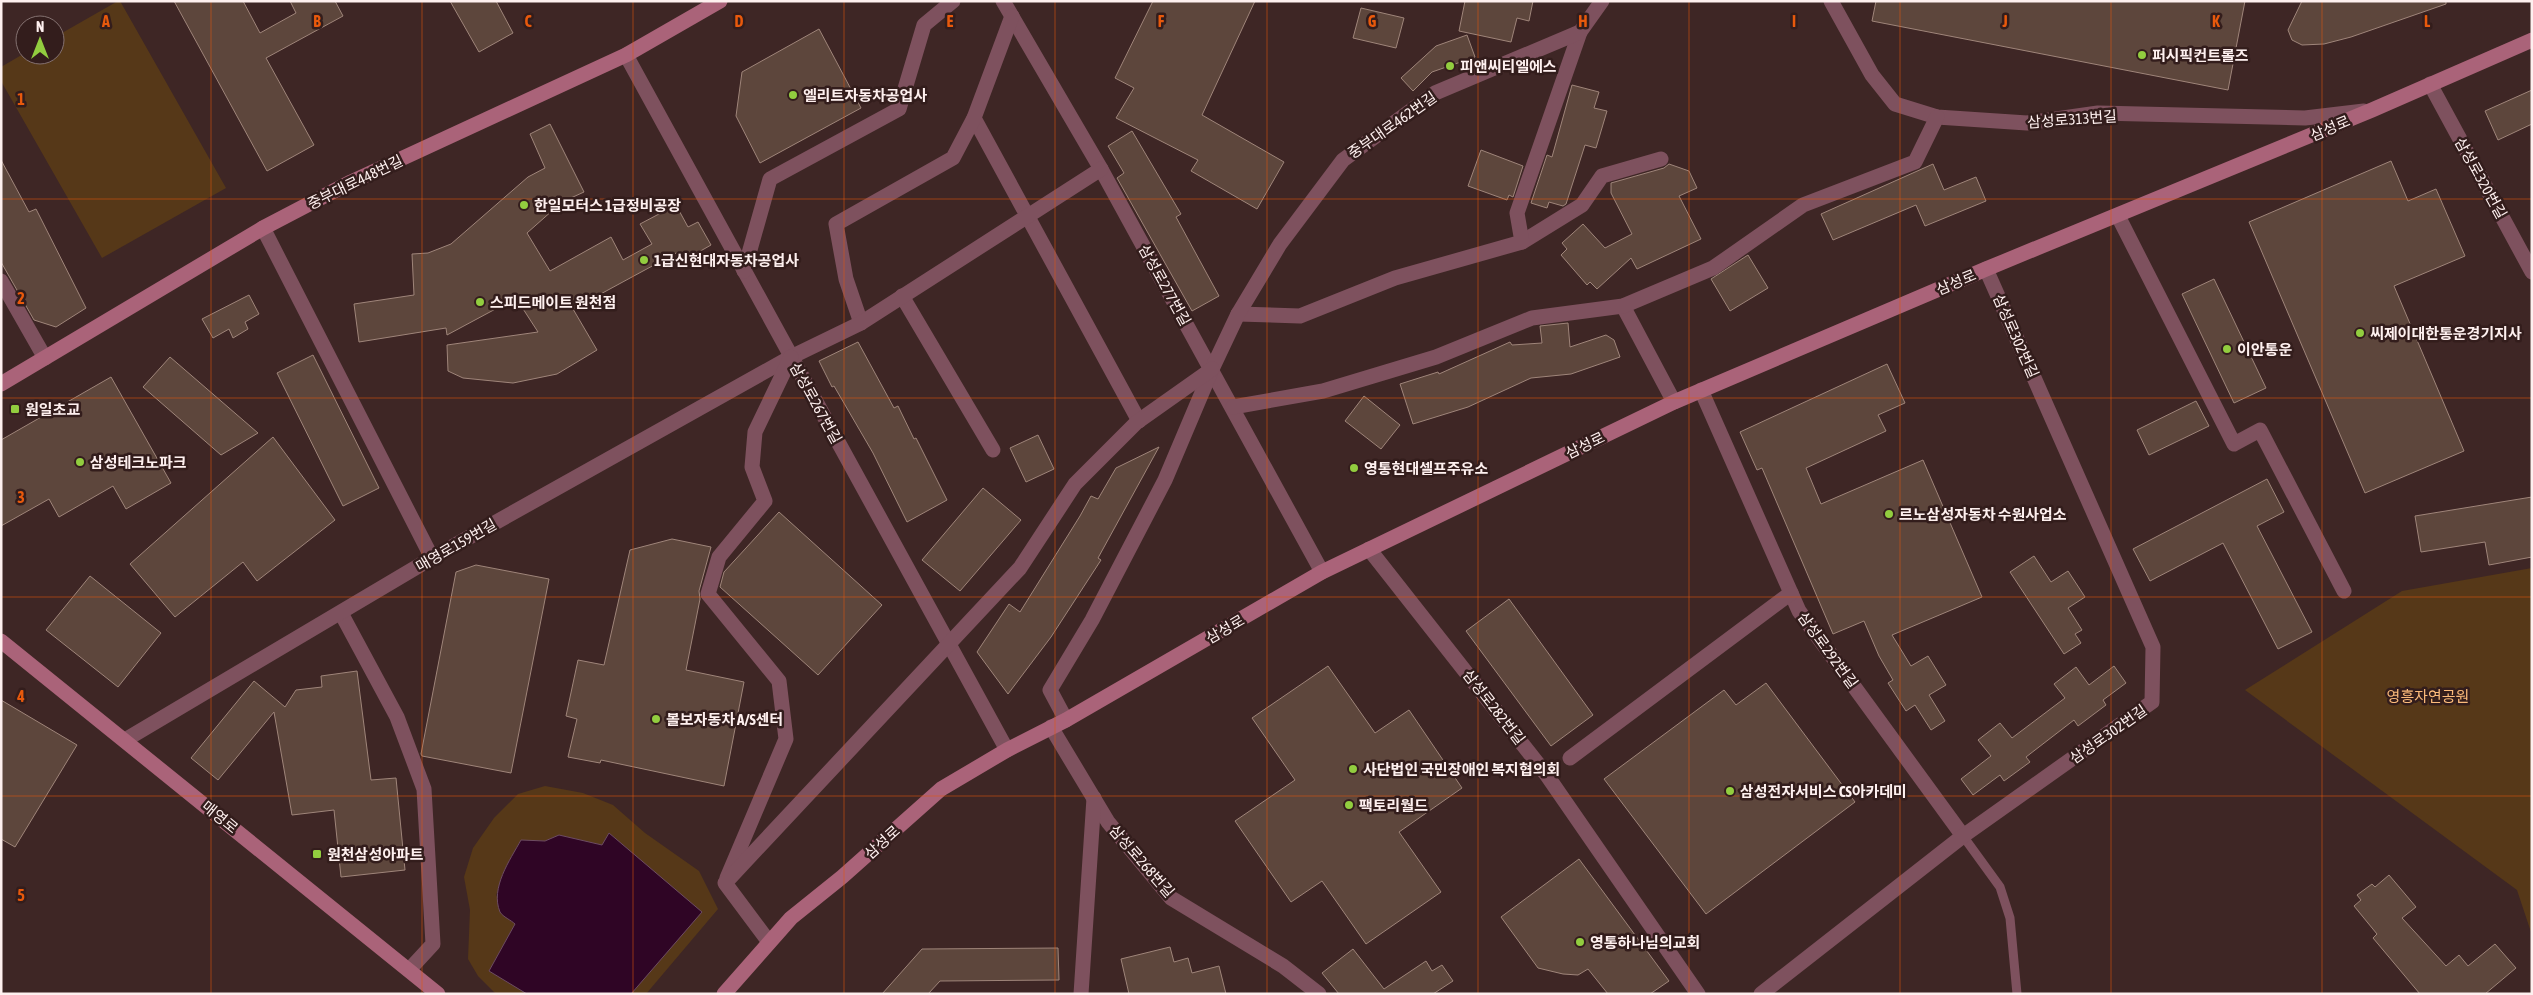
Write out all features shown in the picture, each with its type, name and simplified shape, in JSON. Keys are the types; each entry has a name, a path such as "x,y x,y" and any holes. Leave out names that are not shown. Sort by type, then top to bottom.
{"street":[{"name":"중부대로448번길","path":"1,384 263,228 350,182 626,55 720,1"},
{"path":"744,270 770,179 899,109 924,25 953,1"},
{"name":"삼성로277번길","path":"1003,1 1101,169 1233,406 1322,572"},
{"path":"1522,242 1517,213 1580,32 1602,1"},
{"name":"삼성로313번길","path":"1831,1 1872,75 1895,104 1937,117 2027,123 2098,113 2200,118 2305,118 2372,110"},
{"path":"861,323 846,279 836,224 953,158 974,118 1012,16"},
{"name":"중부대로462번길","path":"1066,720 1050,690 1092,620 1165,480 1212,369 1238,314 1280,244 1343,160 1435,93 1580,32"},
{"name":"삼성로","path":"724,994 791,918 842,877 941,789 1007,750 1066,720 1322,572 1701,390 1986,269 2372,110 2532,40"},
{"name":"삼성로267번길","path":"626,55 1007,750"},
{"name":"삼성로320번길","path":"2430,84 2532,272"},
{"path":"1233,406 1333,388 1436,357 1532,318 1623,306 1712,268 1803,205 1915,162 1937,117"},
{"path":"974,118 1139,421"},
{"path":"1238,314 1300,316 1395,278 1522,242 1582,205 1602,176 1661,159"},
{"name":"매영로159번길","path":"125,740 432,558 791,357 861,323 955,260 1029,217 1101,169"},
{"path":"2118,216 2234,444 2260,430 2344,591"},
{"path":"263,228 432,558"},
{"name":"삼성로302번길","path":"1761,994 1963,836 2152,702 2154,647 1986,269"},
{"path":"1,281 45,358"},
{"path":"902,296 993,450"},
{"path":"1623,306 1674,402"},
{"path":"725,883 786,739 780,681 708,594 720,557 765,501 752,466 755,432 791,357"},
{"path":"725,883 1020,568 1075,484 1139,421 1212,369"},
{"name":"삼성로292번길","path":"1701,390 1799,611 1963,836"},
{"name":"삼성로282번길","path":"1369,549 1546,774 1698,994"},
{"path":"1570,758 1792,594"},
{"path":"341,612 397,717 424,789 433,944 409,970"},
{"name":"매영로","path":"1,641 438,994"},
{"name":"삼성로268번길","path":"1051,728 1114,830 1171,898 1283,966 1319,994"},
{"path":"1082,994 1094,798"},
{"path":"725,883 769,942"}],"lane":[{"path":"1963,836 2000,887 2010,918 2017,994"}],"green space":[{"path":"120,1 226,188 102,258 1,81 1,67 15,59 15,65 65,65 65,31"},
{"name":"영흥자연공원","path":"2532,568 2532,935 2517,890 2245,690 2402,591"},
{"path":"545,786 583,793 613,805 645,833 699,871 718,909 646,994 631,994 701,912 609,833 602,845 559,835 545,841 521,840 507,866 496,895 515,924 489,971 527,994 496,994 478,976 468,959 470,910 464,877 473,848 494,818 518,794"}],"shaded area":[{"path":"609,833 702,912 631,994 527,994 489,971 515,924 500,912 498,893 503,874 521,840 545,841 559,835 602,845"}],"building":[{"path":"174,1 243,1 260,33 296,13 290,1 335,1 343,16 266,58 314,145 267,171"},
{"path":"450,1 496,1 513,33 479,52"},
{"path":"1153,1 1255,1 1202,115 1284,162 1257,209 1191,171 1198,160 1116,118 1134,88 1115,78"},
{"path":"1465,1 1533,1 1529,21 1517,18 1511,42 1459,31"},
{"name":"퍼시픽컨트롤즈","path":"1876,1 2245,1 2228,90 1872,21"},
{"path":"2302,1 2446,1 2446,4 2351,37 2324,44 2302,45 2292,40 2288,30"},
{"path":"1361,8 1404,18 1396,48 1353,38"},
{"path":"819,29 861,108 760,163 736,116 742,72"},
{"path":"1467,35 1475,57 1432,72 1413,91 1401,78 1436,46"},
{"path":"1572,85 1599,92 1594,108 1607,111 1596,148 1585,145 1566,204 1563,206 1549,202 1547,208 1531,203 1547,155 1552,157"},
{"path":"2532,90 2532,124 2498,140 2485,111"},
{"path":"550,124 584,192 562,202 527,233 550,271 611,237 623,260 652,244 640,224 676,205 688,227 698,222 711,245 683,261 678,252 573,309 597,350 557,374 513,383 463,378 448,371 447,345 538,332 516,298 447,335 446,328 359,342 354,304 414,295 412,254 428,253 451,244 528,177 545,168 530,134"},
{"path":"1132,131 1181,214 1176,217 1219,296 1192,311 1117,178 1124,173 1108,146"},
{"path":"1481,150 1523,166 1513,197 1509,195 1507,200 1468,186"},
{"path":"1,160 29,212 36,209 86,308 56,327 34,320 1,262"},
{"path":"2391,161 2408,201 2436,189 2465,256 2394,286 2464,451 2365,493 2249,222"},
{"path":"1669,164 1689,171 1697,188 1679,196 1701,239 1637,269 1631,258 1597,289 1590,282 1587,285 1561,255 1567,249 1562,243 1583,224 1605,248 1632,234 1611,193 1611,183 1664,168"},
{"path":"1933,164 1944,190 1976,177 1986,201 1925,226 1916,205 1833,240 1821,214"},
{"path":"1748,255 1768,288 1730,311 1711,279"},
{"path":"2214,279 2266,388 2234,403 2182,294"},
{"path":"249,295 259,314 245,322 248,329 233,338 229,329 213,338 202,319"},
{"path":"1568,323 1570,347 1606,335 1614,340 1620,357 1571,374 1531,378 1468,407 1413,424 1400,384 1438,372 1439,374 1510,342 1512,345 1542,343 1540,326"},
{"path":"858,342 894,408 898,406 947,500 907,522 873,453 834,386 832,387 819,361"},
{"path":"313,355 379,488 343,506 277,373"},
{"path":"170,357 258,433 221,455 143,387"},
{"path":"1887,364 1905,403 1878,415 1886,431 1806,468 1821,504 1923,460 1982,597 1892,635 1911,666 1928,656 1946,685 1929,695 1945,721 1931,730 1915,705 1906,711 1888,683 1893,680 1879,656 1864,621 1833,634 1762,468 1757,470 1740,432"},
{"name":"삼성테크노파크","path":"111,377 171,483 126,509 113,486 59,517 49,499 1,526 1,440"},
{"path":"1364,396 1400,425 1381,449 1345,421"},
{"path":"2196,401 2209,426 2149,455 2137,430"},
{"path":"1038,435 1054,469 1026,482 1010,448"},
{"path":"273,437 335,520 257,581 243,562 175,617 130,564"},
{"path":"1159,447 1098,558 1101,560 1051,637 1008,694 977,652 1009,604 1020,612 1091,496 1098,499 1116,468"},
{"path":"2267,479 2284,512 2257,526 2312,632 2278,649 2223,543 2150,581 2133,549"},
{"path":"983,488 1021,520 960,591 922,560"},
{"path":"2532,497 2532,557 2489,565 2485,542 2421,552 2415,516"},
{"path":"779,512 882,605 818,675 720,587 724,572"},
{"path":"672,539 711,547 699,591 700,599 686,670 744,682 724,786 601,760 600,763 568,757 577,719 566,716 578,660 604,665 630,550"},
{"path":"2034,556 2051,582 2068,571 2085,597 2068,608 2082,630 2075,634 2081,643 2064,654 2010,572"},
{"path":"476,565 549,579 511,773 422,756 421,754 456,572"},
{"path":"90,576 161,633 118,687 46,630"},
{"path":"1509,599 1593,715 1551,746 1466,631"},
{"name":"팩토리월드","path":"1328,666 1375,733 1409,710 1462,788 1399,832 1441,892 1366,944 1322,881 1291,902 1235,821 1295,780 1252,718"},
{"path":"2114,666 2126,683 2103,700 2106,705 2078,726 2074,720 2026,757 2030,762 2004,781 2000,775 1973,795 1961,779 1991,756 1978,740 2000,723 2012,738 2065,698 2054,684 2076,667 2089,685"},
{"path":"357,671 371,780 396,778 405,870 341,877 334,810 292,815 274,712 218,780 191,758 254,681 285,707 296,690 322,687 321,676"},
{"name":"삼성전자서비스 CS아카데미","path":"1766,683 1855,802 1706,914 1604,779 1724,690 1736,705"},
{"path":"1,700 77,745 15,847 1,839"},
{"name":"영통하나님의교회","path":"1579,859 1669,981 1650,994 1608,994 1588,969 1578,975 1563,974 1538,968 1501,917"},
{"path":"2389,875 2416,907 2402,918 2446,966 2459,955 2468,966 2495,944 2516,968 2485,994 2420,994 2373,938 2377,934 2354,906 2361,900 2357,895 2372,884 2375,887"},
{"path":"1170,947 1174,962 1188,958 1192,973 1219,966 1226,994 1129,994 1121,959"},
{"path":"1058,948 1059,980 940,981 928,994 882,994 922,949"},
{"path":"1353,949 1384,989 1426,961 1432,971 1442,965 1453,981 1433,994 1339,994 1322,973"}],"place":[{"name":"퍼시픽컨트롤즈","path":"2142,55"},
{"name":"피앤씨티엘에스","path":"1450,66"},
{"name":"엘리트자동차공업사","path":"793,95"},
{"name":"한일모터스 1급정비공장","path":"524,205"},
{"name":"1급신현대자동차공업사","path":"644,260"},
{"name":"스피드메이트 원천점","path":"480,302"},
{"name":"씨제이대한통운경기지사","path":"2360,333"},
{"name":"이안통운","path":"2227,349"},
{"name":"원일초교","path":"15,409"},
{"name":"삼성테크노파크","path":"80,462"},
{"name":"영통현대셀프주유소","path":"1354,468"},
{"name":"르노삼성자동차 수원사업소","path":"1889,514"},
{"name":"볼보자동차 A/S센터","path":"656,719"},
{"name":"사단법인 국민장애인 복지협의회","path":"1353,769"},
{"name":"삼성전자서비스 CS아카데미","path":"1730,791"},
{"name":"팩토리월드","path":"1349,805"},
{"name":"원천삼성아파트","path":"317,854"},
{"name":"영통하나님의교회","path":"1580,942"}]}
